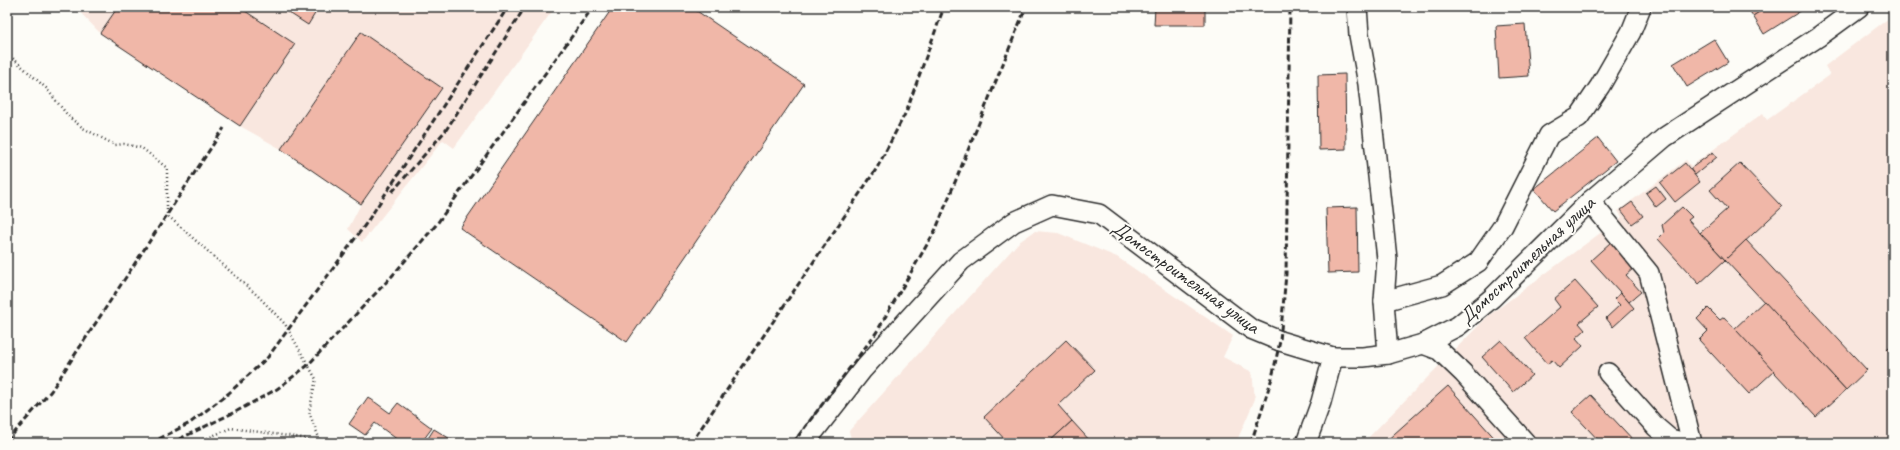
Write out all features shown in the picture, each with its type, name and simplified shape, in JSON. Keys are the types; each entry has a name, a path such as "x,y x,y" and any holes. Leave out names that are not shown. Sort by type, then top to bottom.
{"street":[{"path":"1356,7 1359,35 1368,84 1386,259 1384,300 1388,354"},
{"path":"1384,300 1442,285 1478,262 1503,226 1550,135 1579,117 1600,86 1631,32 1641,7"},
{"name":"Домостроительная улица","path":"805,443 863,369 961,261 1014,222 1052,205 1099,214 1251,329 1280,341 1333,357 1388,354 1423,344 1458,326 1492,298 1590,201 1665,137 1860,7"},
{"path":"1590,201 1649,273 1692,443"},
{"path":"1423,344 1439,350 1464,373 1526,443"},
{"path":"1306,443 1321,402 1333,357"},
{"path":"1608,373 1656,427 1670,439 1685,443"}],"path":[{"path":"7,53 46,88 69,117 83,128 115,145 124,144 142,148 167,168 167,215 258,296 285,324 316,379 309,412 321,443"},
{"path":"196,443 231,428 303,438 316,443"}],"shaded area":[{"path":"75,7 555,7 454,148 443,140 362,242 348,229 361,204 281,149 240,126 100,33"},
{"path":"1893,15 1893,443 1363,443 1488,316 1622,217 1618,211 1686,160 1691,166 1763,113 1767,120 1830,75 1825,66"},
{"path":"1035,231 1058,233 1117,257 1233,336 1223,357 1252,372 1255,399 1236,443 852,443 849,431 1019,242"}],"building":[{"path":"118,7 239,7 295,44 240,126 100,33"},
{"path":"280,7 319,7 308,25"},
{"path":"613,7 691,7 804,84 627,342 460,228"},
{"path":"1155,7 1205,7 1205,25 1154,25"},
{"path":"1747,7 1767,7 1753,16"},
{"path":"1767,7 1807,7 1764,34 1753,16"},
{"path":"1525,24 1529,76 1499,78 1496,26"},
{"path":"361,32 442,88 361,204 281,149"},
{"path":"1714,39 1728,62 1687,87 1673,64"},
{"path":"1345,74 1346,149 1319,150 1318,75"},
{"path":"1598,138 1616,161 1553,211 1534,189"},
{"path":"1713,152 1717,157 1695,175 1690,169"},
{"path":"1685,163 1700,182 1675,202 1660,183"},
{"path":"1740,163 1782,207 1725,260 1700,233 1727,209 1710,190"},
{"path":"1656,186 1666,199 1656,207 1646,193"},
{"path":"1632,202 1643,216 1632,224 1621,210"},
{"path":"1357,207 1358,272 1328,273 1326,208"},
{"path":"1682,207 1692,217 1688,220 1725,260 1699,284 1658,239 1664,233 1662,225"},
{"path":"1746,240 1867,370 1846,390 1725,260"},
{"path":"1611,242 1634,268 1626,275 1641,292 1629,302 1591,260"},
{"path":"1575,281 1598,307 1579,323 1585,330 1576,338 1583,346 1559,368 1552,360 1547,364 1525,338 1560,307 1554,299"},
{"path":"1621,293 1634,308 1613,327 1606,318 1620,305 1614,299"},
{"path":"1764,301 1846,390 1816,417 1734,329"},
{"path":"1708,308 1720,320 1724,317 1774,371 1749,394 1699,340 1708,331 1697,319"},
{"path":"1066,340 1095,370 1058,405 1072,421 1048,443 1008,443 984,417"},
{"path":"1501,340 1532,375 1513,392 1482,357"},
{"path":"1893,344 1893,356 1887,350"},
{"path":"1448,386 1499,443 1385,443 1385,442"},
{"path":"1591,395 1636,443 1601,443 1572,412"},
{"path":"368,397 390,413 398,403 432,428 421,443 402,443 375,423 365,435 349,424"},
{"path":"1072,421 1092,443 1048,443"},
{"path":"434,429 457,443 425,443"}],"railway":[{"path":"151,443 190,423 229,393 268,357 365,225 508,7"},
{"path":"392,192 446,130 525,7"},
{"path":"171,443 237,411 277,389 307,366 392,276 436,225 593,7"},
{"path":"691,443 877,168 906,112 944,7"},
{"path":"793,443 876,333 936,229 1026,7"},
{"path":"1251,443 1272,378 1280,341 1286,274 1290,7"},
{"path":"7,441 51,391 224,128"}]}
